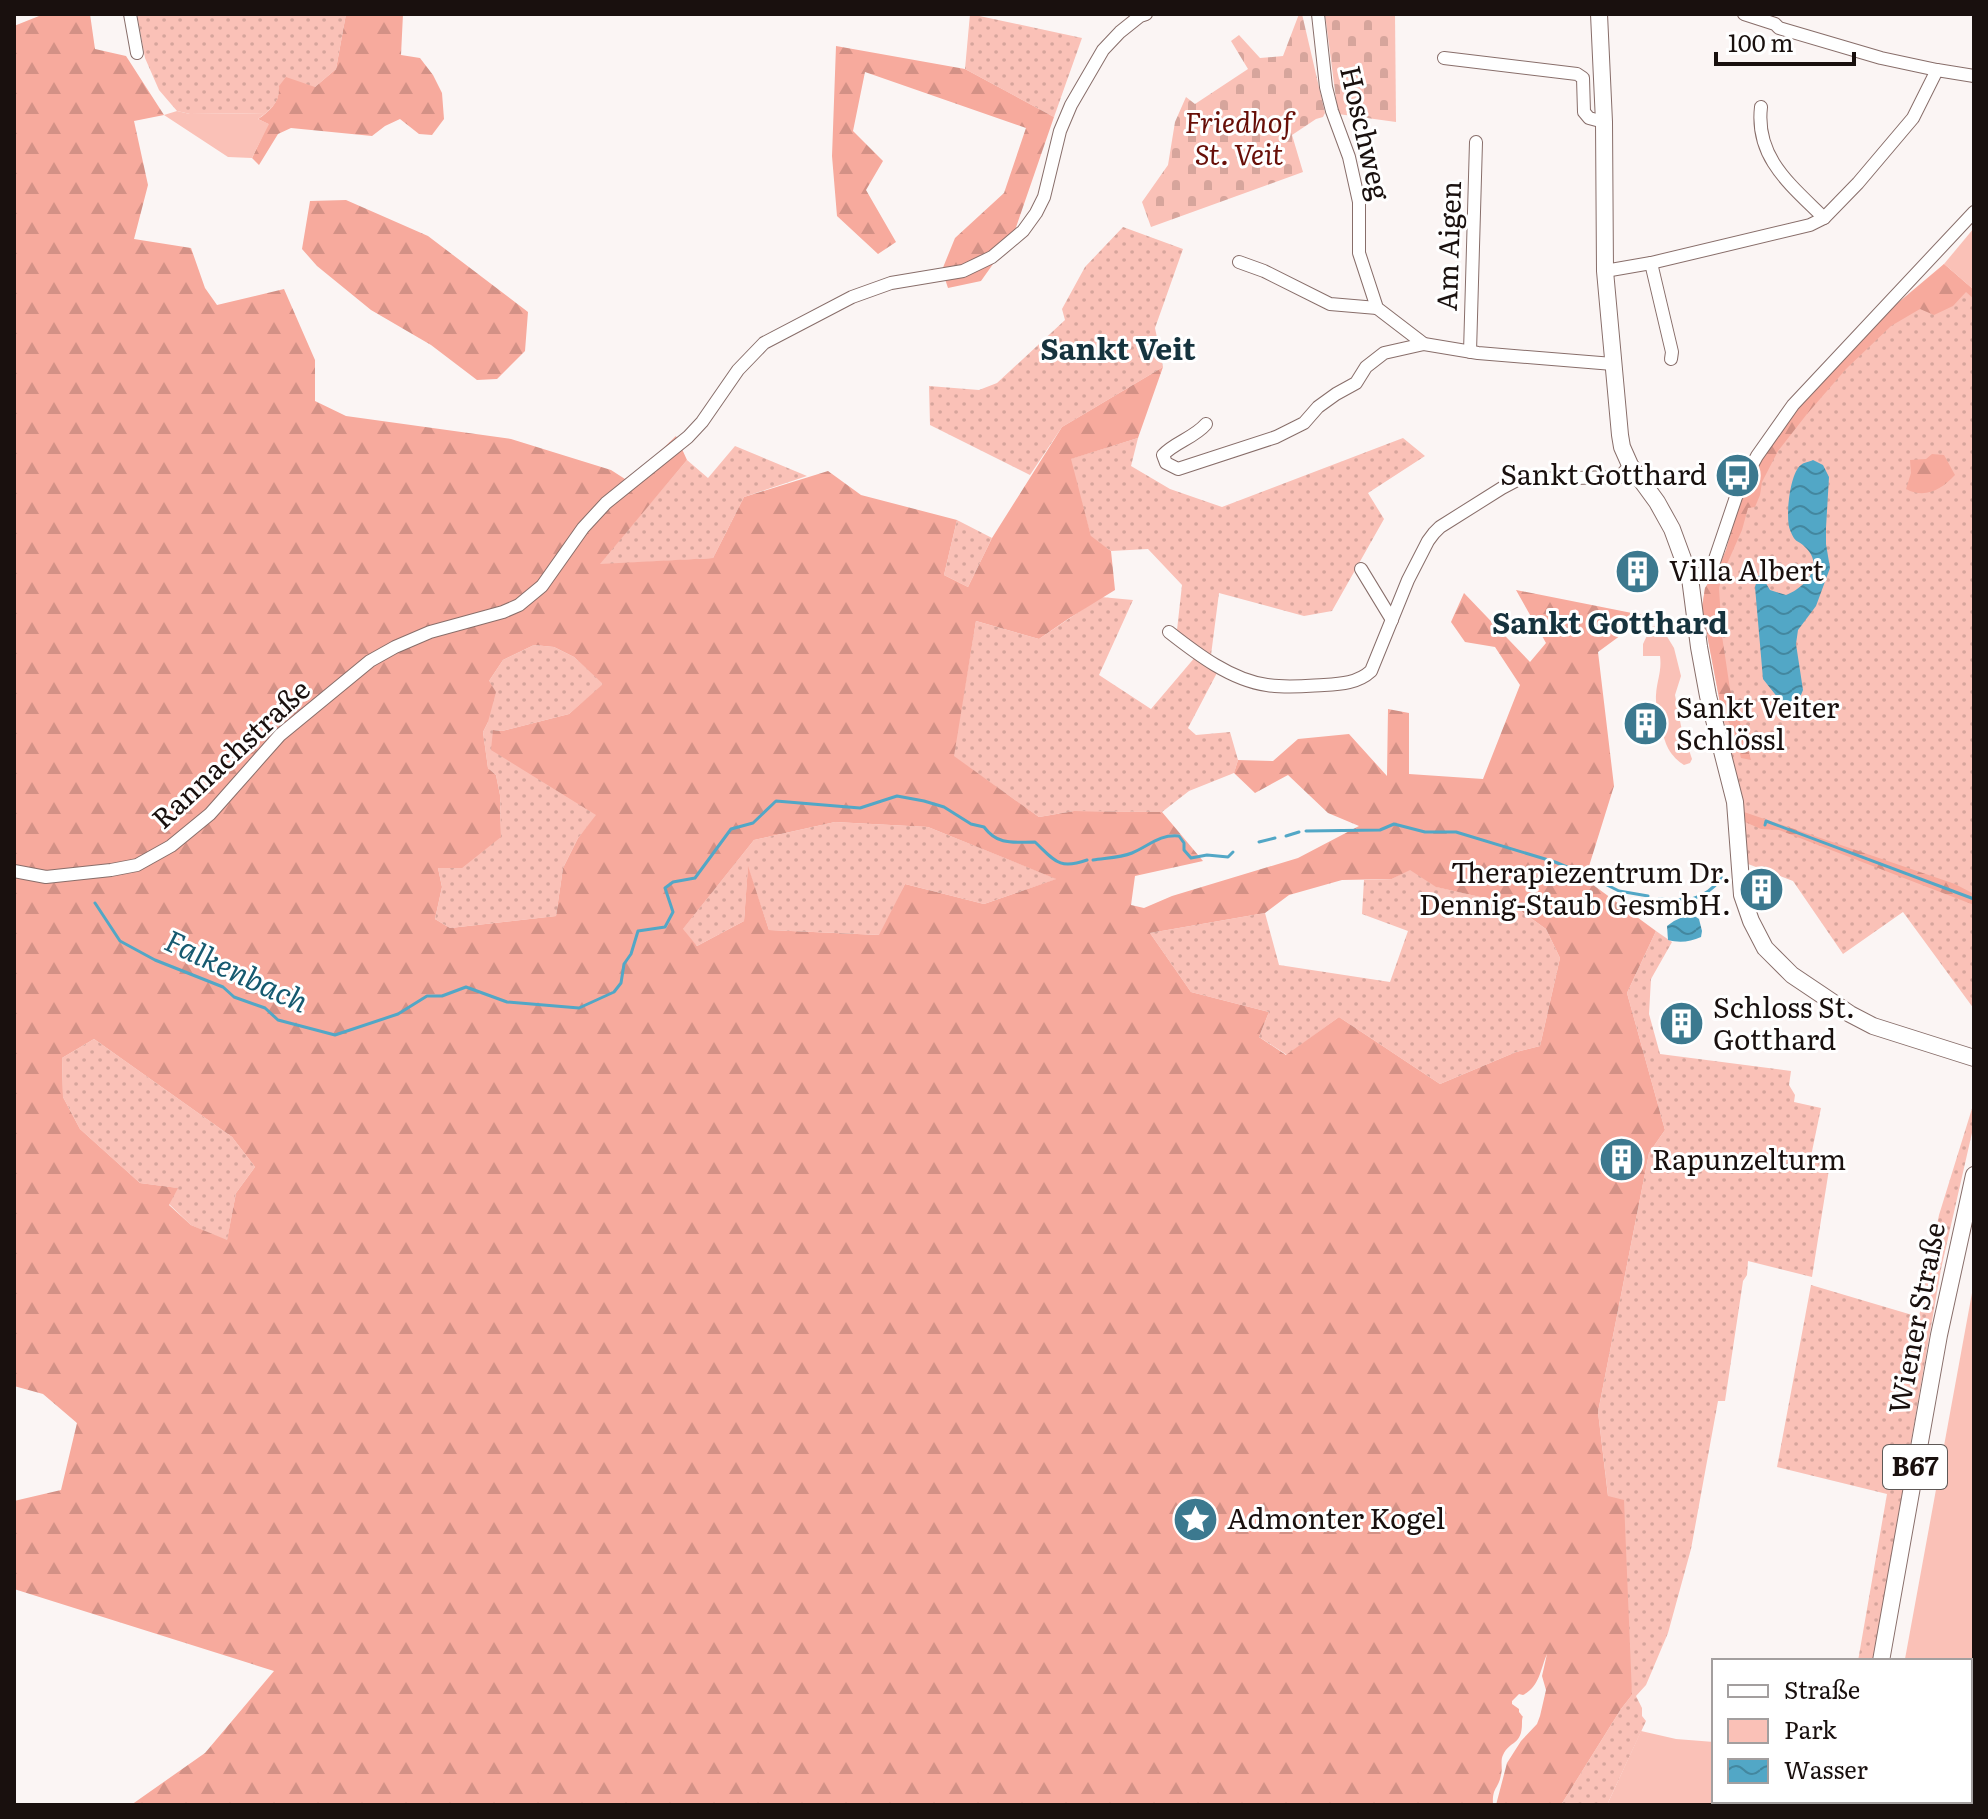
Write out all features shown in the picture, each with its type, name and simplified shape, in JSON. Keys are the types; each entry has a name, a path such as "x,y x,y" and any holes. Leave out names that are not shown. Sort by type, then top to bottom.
{"main road":[{"path":"1599,14 1604,122 1605,271 1622,447 1630,465 1668,522 1690,578 1708,696 1735,802 1742,895 1751,921 1765,948 1792,975 1850,1014 1873,1026 1969,1054"},
{"name":"Wiener Straße","path":"1881,1659 1939,1335 1974,1175"}],"street":[{"path":"130,14 137,53"},
{"name":"Hoschweg","path":"1318,14 1326,87 1349,157 1359,202 1359,253 1377,308"},
{"path":"1744,14 1779,28 1881,58 1974,76"},
{"name":"Rannachstraße","path":"14,871 46,877 111,870 137,865 171,846 210,814 280,735 370,661 430,632 503,612 519,605 542,586 583,528 606,503 688,437 738,370 764,343 852,297 891,283 963,271 992,257 1023,231 1036,213 1044,197 1060,131 1071,105 1103,50 1142,15"},
{"path":"1444,58 1577,74 1583,78 1584,112 1589,118 1604,122"},
{"path":"1605,271 1810,225 1824,218 1913,118 1937,70"},
{"path":"1761,107 1759,125 1778,172 1824,218"},
{"name":"Am Aigen","path":"1470,352 1476,142"},
{"path":"1690,578 1705,572 1714,562 1744,480 1793,405 1974,212"},
{"path":"1239,262 1330,304 1377,308 1424,344"},
{"path":"1651,263 1672,352 1671,359"},
{"path":"1206,424 1191,437 1167,450 1163,455 1166,463 1178,469 1276,437 1304,423 1318,407 1356,383 1366,367 1384,353 1424,344 1470,352 1613,364"},
{"path":"1169,632 1194,651 1253,682 1278,686 1339,684 1363,678 1371,671 1422,554 1440,527 1519,479 1620,477 1630,465"},
{"path":"1361,569 1392,620"}],"green space":[{"path":"44,14 90,14 95,49 126,56 164,115 134,121 148,185 134,239 191,248 205,288 217,305 284,289 315,360 315,401 346,416 511,439 611,470 625,479 676,436 687,460 600,564 713,558 744,497 828,471 861,495 957,520 944,575 968,587 992,538 1062,427 1163,367 1138,438 1071,459 1091,536 1111,551 1115,590 1039,639 976,621 954,756 1039,817 1074,811 1162,812 1203,861 1135,876 1131,905 1144,908 1172,896 1298,858 1359,826 1328,813 1288,775 1255,793 1234,773 1238,760 1273,761 1298,739 1349,734 1387,776 1388,709 1409,713 1409,774 1483,779 1520,685 1495,647 1465,642 1451,622 1464,593 1530,662 1546,643 1516,590 1647,616 1598,652 1614,786 1585,879 1656,931 1627,993 1665,1130 1649,1153 1598,1412 1608,1496 1624,1500 1632,1695 1561,1805 1496,1805 1507,1763 1540,1716 1546,1690 1542,1676 1547,1654 1533,1687 1512,1701 1523,1717 1520,1736 1503,1755 1493,1805 131,1805 205,1753 274,1671 14,1589 14,1501 61,1490 77,1423 43,1394 14,1386 14,26","holes":["534,645 554,647 574,657 603,684 569,714 502,731 493,730 491,750 596,815 578,838 563,868 556,916 450,928 435,919 442,887 438,868 462,868 501,837 500,795 496,775 488,768 483,732 496,692 489,681 503,660","835,822 928,827 1056,879 984,904 905,884 879,935 769,930 748,866 744,921 697,946 683,929 754,840","1410,870 1436,887 1511,904 1546,929 1560,958 1540,1046 1516,1052 1440,1084 1339,1017 1286,1055 1259,1037 1269,1012 1191,992 1150,933 1265,913 1289,895 1342,880 1392,879","94,1039 232,1137 255,1167 236,1193 227,1240 191,1225 169,1205 178,1188 140,1183 80,1129 63,1097 62,1058"]},
{"path":"137,14 346,14 336,69 315,87 279,86 276,101 266,113 190,114 177,111 159,90 145,58"},
{"path":"346,14 403,14 401,55 420,58 433,75 442,93 444,119 432,135 419,134 400,119 372,136 291,128 278,134 259,165 252,158 268,124 258,119 273,106 279,86 286,77 315,87 336,69"},
{"path":"970,14 1082,38 1054,117 965,69"},
{"name":"Friedhof St. Veit","path":"1299,14 1302,14 1325,113 1292,135 1303,172 1151,227 1142,202 1168,165 1175,122 1186,97 1195,104 1248,69 1231,41 1239,35 1260,58 1283,56"},
{"name":"Friedhof St. Veit","path":"1325,14 1395,14 1396,122 1338,114"},
{"path":"836,46 965,69 1054,117 1013,236 981,281 948,288 942,270 955,238 1004,193 1026,128 865,72 853,131 883,161 866,190 896,242 878,254 837,216 832,156"},
{"path":"177,111 190,114 266,113 258,119 269,124 252,158 228,157 164,115"},
{"path":"346,200 428,236 528,312 525,351 497,379 477,380 431,345 371,310 317,266 302,249 310,201"},
{"path":"1123,227 1183,249 1155,328 1163,367 1062,427 1030,475 930,425 929,386 979,390 997,383 1065,320 1062,309 1085,267"},
{"path":"1974,228 1974,290 1944,264"},
{"path":"1944,264 1974,290 1974,1009 1903,912 1843,954 1793,881 1748,864 1741,798 1702,608 1705,588 1719,567 1762,455"},
{"path":"1944,264 1974,290 1974,299 1966,292 1953,306 1934,315 1920,309 1891,326 1846,369 1807,414 1778,451 1762,482 1755,507 1748,508 1719,588 1730,689 1751,760 1741,758 1735,734 1721,708 1702,608 1705,588 1726,550 1742,496 1762,455 1799,407 1887,312"},
{"path":"1138,438 1131,466 1170,489 1222,507 1403,438 1425,456 1368,493 1384,519 1332,611 1304,616 1219,593 1211,655 1185,641 1177,630 1182,585 1148,549 1111,551 1091,537 1070,459"},
{"path":"735,446 807,476 744,497 713,558 598,565 687,460 708,478"},
{"path":"1932,454 1944,455 1955,475 1944,485 1926,493 1906,489 1911,473 1910,460 1926,459"},
{"path":"957,520 992,538 968,587 944,575"},
{"path":"1101,597 1133,600 1099,675 1151,709 1196,656 1219,669 1188,728 1196,735 1230,732 1238,760 1234,773 1189,791 1162,812 1074,811 1039,817 953,756 976,621 1039,639"},
{"path":"1660,625 1674,648 1681,676 1675,695 1692,759 1684,765 1668,749 1659,720 1656,695 1660,656 1643,656 1643,644 1651,627"},
{"path":"534,645 554,647 574,657 604,684 569,714 502,731 493,730 597,815 578,838 563,868 556,916 450,928 435,919 442,887 438,868 501,836 500,795 496,775 488,768 483,732 488,722 489,681 503,660"},
{"path":"1741,811 1955,884 1974,894 1974,905 1779,830 1761,829 1745,822"},
{"path":"835,822 928,827 1057,879 984,904 905,884 880,935 769,930 748,868 744,921 697,946 682,930 754,840"},
{"path":"1410,869 1437,887 1511,904 1546,929 1560,958 1540,1046 1516,1052 1440,1084 1339,1017 1287,1055 1259,1037 1269,1012 1191,992 1150,933 1265,913 1279,965 1390,982 1408,931 1362,914 1364,880 1392,879"},
{"path":"1656,931 1672,942 1651,979 1649,1014 1660,1054 1791,1071 1789,1085 1795,1095 1794,1102 1821,1108 1811,1156 1830,1163 1812,1277 1748,1261 1725,1401 1718,1401 1691,1549 1668,1633 1646,1685 1636,1696 1646,1721 1607,1805 1561,1805 1632,1695 1598,1412 1649,1153 1665,1130 1627,993"},
{"path":"94,1039 232,1137 255,1167 236,1193 227,1241 191,1225 169,1204 177,1188 140,1183 80,1129 63,1097 62,1058"},
{"path":"1974,1102 1974,1124 1941,1269 1873,1659 1858,1659 1887,1494 1777,1467 1811,1285 1919,1317 1939,1215"},
{"path":"1974,1282 1974,1672 1972,1659 1905,1659"},
{"path":"1974,1705 1974,1805 1931,1805 1972,1803"},
{"path":"1641,1731 1676,1739 1712,1742 1712,1803 1824,1803 1823,1805 1607,1805"}],"water":[{"path":"1813,460 1823,465 1829,477 1826,544 1830,568 1816,606 1798,630 1796,644 1803,690 1798,717 1793,717 1763,679 1755,587 1761,575 1770,590 1786,595 1810,576 1813,569 1811,555 1794,538 1788,516 1797,469"},
{"path":"1687,915 1699,919 1701,937 1684,942 1668,940 1667,926"}],"waterway":[{"name":"Falkenbach","path":"95,903 120,941 155,960 223,987 234,997 265,1008 278,1020 335,1035 398,1014 427,996 442,996 466,987 507,1002 579,1008 614,992 621,983 624,964 631,954 638,931 665,927 673,912 665,888 673,882 695,878 731,829 753,823 776,801 860,808 897,796 924,801 944,807 971,824 984,827 1001,840 1035,842 1058,862 1070,864 1087,860"},
{"name":"Falkenbach","path":"1765,825 1766,821 1974,899"},
{"name":"Falkenbach","path":"1306,831 1380,830 1394,824 1425,832 1456,832 1555,862 1619,891 1648,896"},
{"name":"Falkenbach","path":"1286,836 1299,832"},
{"name":"Falkenbach","path":"1093,860 1127,855 1172,836 1179,836 1191,858 1207,855 1228,857 1233,852"},
{"name":"Falkenbach","path":"1259,842 1275,838"},
{"name":"Falkenbach","path":"1659,899 1701,896 1722,878"}],"place":[{"name":"Sankt Gotthard","path":"1738,475"},
{"name":"Villa Albert","path":"1638,571"},
{"name":"Sankt Veiter Schlössl","path":"1645,724"},
{"name":"Therapiezentrum Dr. Dennig-Staub GesmbH.","path":"1762,889"},
{"name":"Schloss St. Gotthard","path":"1682,1024"},
{"name":"Rapunzelturm","path":"1621,1160"},
{"name":"Admonter Kogel","path":"1196,1519"}],"district":[{"name":"Sankt Veit","path":"1118,350"},
{"name":"Sankt Gotthard","path":"1610,624"}]}
